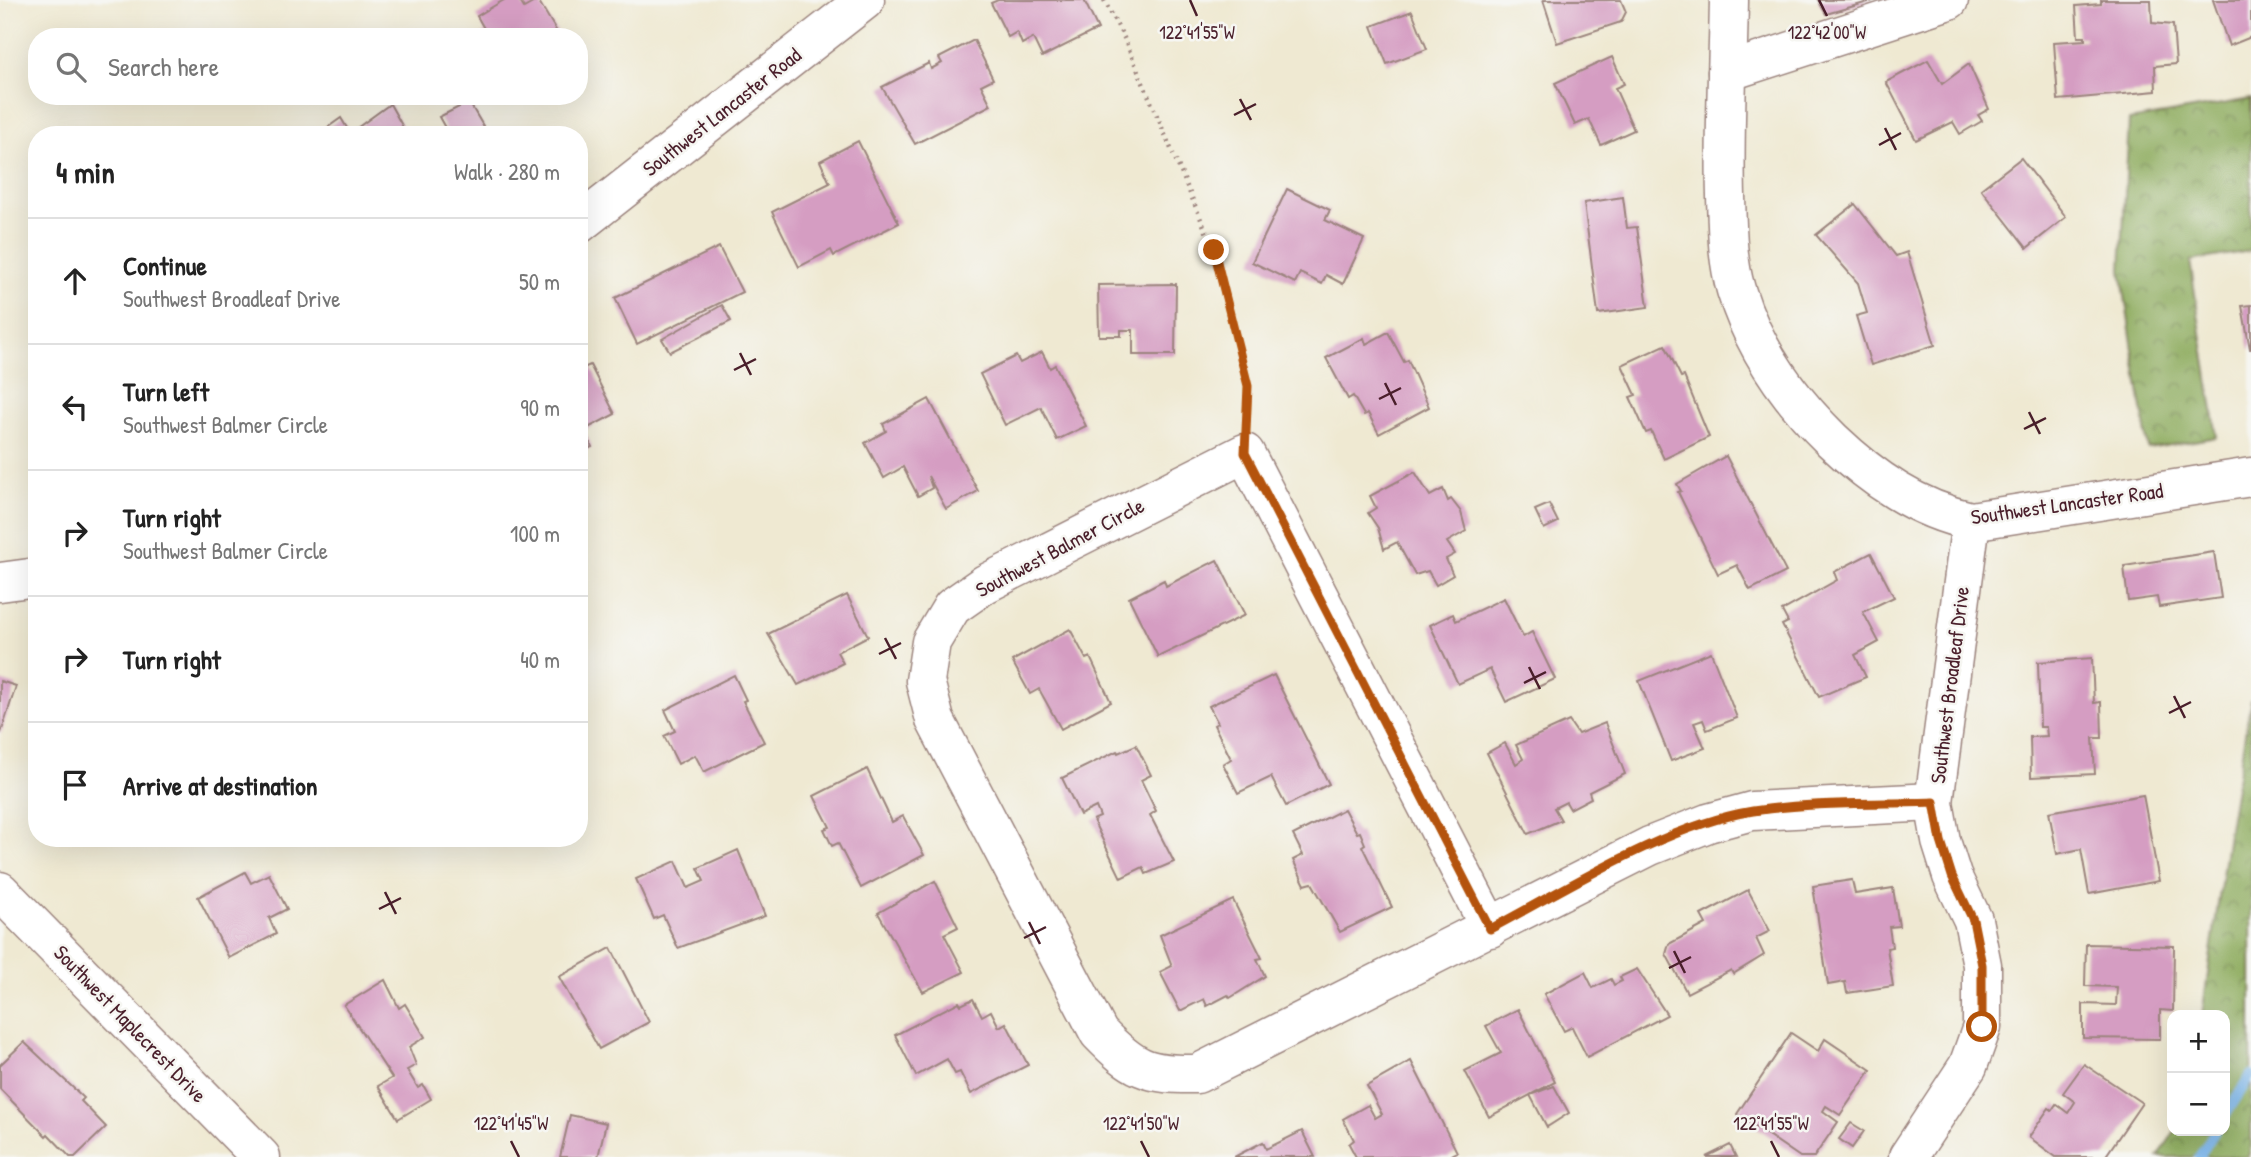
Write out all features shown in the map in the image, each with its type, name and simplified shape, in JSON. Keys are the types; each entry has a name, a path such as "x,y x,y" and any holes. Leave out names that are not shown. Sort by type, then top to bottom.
{"street":[{"name":"Southwest Lancaster Road","path":"588,218 865,0"},
{"name":"Southwest Lancaster Road","path":"1729,0 1724,156 1730,262 1754,338 1779,379 1803,409 1856,463 1900,495 1925,508 1971,522 2251,477"},
{"path":"1727,72 1949,0"},
{"name":"Southwest Balmer Circle","path":"1245,453 985,584 952,607 931,642 925,681 934,720 1099,1033 1125,1060 1160,1075 1197,1074 1490,929 1650,846 1708,823 1752,811 1934,802"},
{"path":"1245,453 1490,929"},
{"name":"Southwest Broadleaf Drive","path":"1908,1157 1968,1066 1982,1027 1982,965 1973,920 1952,876 1941,841 1934,802 1971,522"},
{"path":"0,582 28,578"},
{"name":"Southwest Maplecrest Drive","path":"0,891 261,1157"}],"path":[{"path":"1104,0 1124,38 1214,250 1248,386 1245,453"}],"green space":[{"path":"2251,99 2251,251 2190,261 2217,437 2148,449 2121,270 2129,120"},
{"path":"2251,699 2251,1146 2248,1157 2158,1157 2172,1136 2230,1136 2230,1010 2203,1010"}],"building":[{"path":"504,0 519,0 524,8 538,0 555,28 484,28 477,16"},
{"path":"998,0 1084,0 1098,29 1042,57 1033,38 1022,44 1017,32 1008,37 991,3"},
{"path":"1543,0 1621,0 1626,12 1621,22 1557,43"},
{"path":"1818,0 1871,0 1872,1 1826,14"},
{"path":"2101,0 2151,0 2152,23 2173,25 2176,64 2155,66 2156,91 2058,100 2054,42 2085,40 2085,37 2078,37 2076,6 2101,4"},
{"path":"2213,0 2251,0 2251,37 2229,46"},
{"path":"1412,11 1427,49 1387,64 1372,26"},
{"path":"974,40 993,79 981,85 991,105 915,144 882,87 929,63 931,69 942,63 939,58"},
{"path":"1612,57 1624,84 1615,88 1634,130 1601,145 1589,119 1575,125 1555,83"},
{"path":"1928,60 1942,84 1969,64 1989,109 1978,115 1982,121 1960,134 1953,122 1916,140 1886,82"},
{"path":"391,105 402,126 360,126"},
{"path":"463,105 471,105 483,126 444,126 439,117"},
{"path":"341,118 346,126 330,126"},
{"path":"858,141 899,223 834,256 831,250 799,267 772,212 830,183 820,161"},
{"path":"2021,158 2066,217 2027,248 1981,189"},
{"path":"1287,189 1330,210 1325,220 1364,239 1343,284 1326,275 1322,284 1300,273 1295,283 1252,262"},
{"path":"1623,197 1627,228 1637,227 1648,307 1598,314 1584,203"},
{"path":"1855,204 1896,256 1907,252 1935,345 1871,365 1856,316 1867,313 1858,283 1816,235"},
{"path":"719,247 742,292 637,344 615,298"},
{"path":"1176,284 1175,355 1133,355 1133,330 1121,330 1121,336 1099,336 1098,285"},
{"path":"722,305 731,321 670,352 662,339"},
{"path":"2251,305 2251,349 2250,349 2242,306"},
{"path":"1388,332 1404,362 1408,360 1429,407 1379,434 1368,413 1364,415 1353,396 1348,399 1326,358 1364,338 1366,344"},
{"path":"1665,345 1681,377 1684,376 1709,437 1664,459 1651,431 1646,433 1630,397 1636,395 1622,365"},
{"path":"1042,352 1050,368 1055,365 1086,426 1057,440 1041,407 1005,425 980,374 1016,356 1020,363"},
{"path":"590,365 615,414 588,428"},
{"path":"929,399 978,491 946,509 928,476 932,488 918,496 903,467 884,478 865,443 886,431 883,424"},
{"path":"1726,456 1786,572 1750,590 1737,565 1718,574 1678,492 1681,491 1677,484"},
{"path":"1415,472 1430,496 1443,489 1448,501 1451,499 1461,512 1466,531 1447,542 1455,554 1446,559 1453,575 1436,585 1428,571 1415,575 1397,542 1384,549 1378,528 1368,513 1376,508 1370,496"},
{"path":"1549,504 1558,522 1544,529 1535,510"},
{"path":"2214,552 2221,598 2159,607 2157,597 2128,601 2124,566"},
{"path":"1871,553 1894,597 1863,612 1879,642 1855,655 1866,677 1819,697 1782,625 1788,622 1782,611 1837,580 1834,572"},
{"path":"1217,560 1245,615 1158,657 1129,598 1164,580 1166,586"},
{"path":"847,595 868,636 837,652 843,663 798,685 768,634"},
{"path":"1504,598 1523,637 1532,632 1555,679 1506,702 1490,669 1458,684 1430,625 1453,614 1456,621"},
{"path":"1070,629 1086,659 1090,657 1111,702 1061,729 1039,689 1030,694 1012,661"},
{"path":"1711,652 1737,718 1707,730 1703,720 1694,723 1705,748 1671,761 1639,681"},
{"path":"2092,658 2094,703 2101,702 2102,738 2093,738 2095,774 2031,777 2030,737 2047,736 2046,727 2040,727 2038,662"},
{"path":"734,675 746,700 743,701 764,742 704,772 695,755 678,764 664,736 675,731 665,710"},
{"path":"1274,675 1329,784 1286,806 1271,777 1238,793 1223,764 1231,759 1214,725 1218,723 1209,706"},
{"path":"0,681 16,686 1,733 0,733"},
{"path":"1569,721 1578,734 1605,723 1625,774 1589,792 1591,798 1570,809 1566,802 1554,808 1561,820 1528,834 1487,753 1505,743 1516,764 1523,759 1516,745"},
{"path":"1136,745 1151,775 1141,780 1156,811 1150,815 1174,862 1146,874 1143,867 1121,878 1093,820 1100,817 1096,807 1080,815 1062,778 1117,751 1118,753"},
{"path":"867,769 892,822 903,816 924,855 861,888 838,843 832,846 824,829 830,827 814,796"},
{"path":"2143,795 2159,881 2089,894 2081,849 2057,854 2049,812"},
{"path":"1344,809 1357,833 1360,832 1365,844 1362,846 1392,907 1340,932 1312,883 1305,885 1293,860 1303,855 1293,835"},
{"path":"738,850 765,916 678,948 663,915 654,919 636,879 676,861 688,888 704,881 698,868"},
{"path":"245,872 251,883 269,874 287,909 269,918 276,934 229,958 198,897"},
{"path":"1852,880 1855,894 1893,888 1899,926 1889,927 1892,947 1887,948 1893,986 1847,993 1845,982 1828,985 1813,886"},
{"path":"935,881 958,927 944,934 964,972 923,992 878,913"},
{"path":"1748,890 1770,931 1756,938 1764,955 1733,974 1731,970 1687,993 1666,954 1669,944 1706,924 1701,915"},
{"path":"1233,900 1262,958 1257,959 1265,976 1230,998 1228,995 1207,1006 1204,999 1180,1011 1160,972 1172,966 1160,935"},
{"path":"2086,944 2174,946 2173,1010 2160,1010 2160,1039 2083,1038 2083,1004 2116,1005 2117,987 2085,986"},
{"path":"611,948 649,1022 599,1049 559,977"},
{"path":"1637,969 1667,1015 1587,1057 1572,1027 1564,1031 1544,994 1585,972 1593,988 1611,979 1614,985 1622,981 1620,977"},
{"path":"385,980 399,1008 405,1004 425,1037 409,1047 416,1065 407,1070 418,1088 423,1085 431,1099 398,1119 378,1086 392,1078 344,1005"},
{"path":"973,999 982,1016 991,1011 999,1027 1006,1023 1028,1065 971,1094 960,1072 955,1074 947,1059 916,1076 895,1035 959,1002 961,1005"},
{"path":"1518,1009 1555,1082 1489,1117 1465,1071 1501,1053 1486,1026"},
{"path":"1791,1033 1818,1051 1825,1039 1871,1070 1840,1115 1826,1106 1823,1111 1838,1122 1814,1157 1800,1157 1737,1114"},
{"path":"24,1042 84,1098 81,1101 106,1127 75,1157 70,1157 48,1134 46,1136 0,1089 0,1065"},
{"path":"1411,1061 1457,1152 1448,1157 1356,1157 1349,1144 1354,1140 1343,1119 1368,1105 1375,1118 1382,1114 1367,1086"},
{"path":"2084,1064 2142,1103 2105,1157 2056,1157 2029,1137 2049,1108 2052,1110 2056,1104 2068,1113 2075,1102 2063,1093"},
{"path":"1554,1086 1569,1113 1547,1127 1530,1095"},
{"path":"570,1115 606,1123 598,1157 560,1157"},
{"path":"1851,1123 1864,1131 1852,1148 1839,1139"},
{"path":"1302,1131 1315,1157 1234,1157 1263,1142 1266,1149"},
{"path":"1730,1145 1736,1157 1706,1157"}],"waterway":[{"path":"2230,1108 2251,1075"},
{"path":"2199,1157 2212,1136"}],"route":[{"path":"1214,250 1248,386 1245,453 1490,929 1650,846 1708,823 1752,811 1934,802 1941,841 1952,876 1973,920 1982,965 1982,1027"}]}
